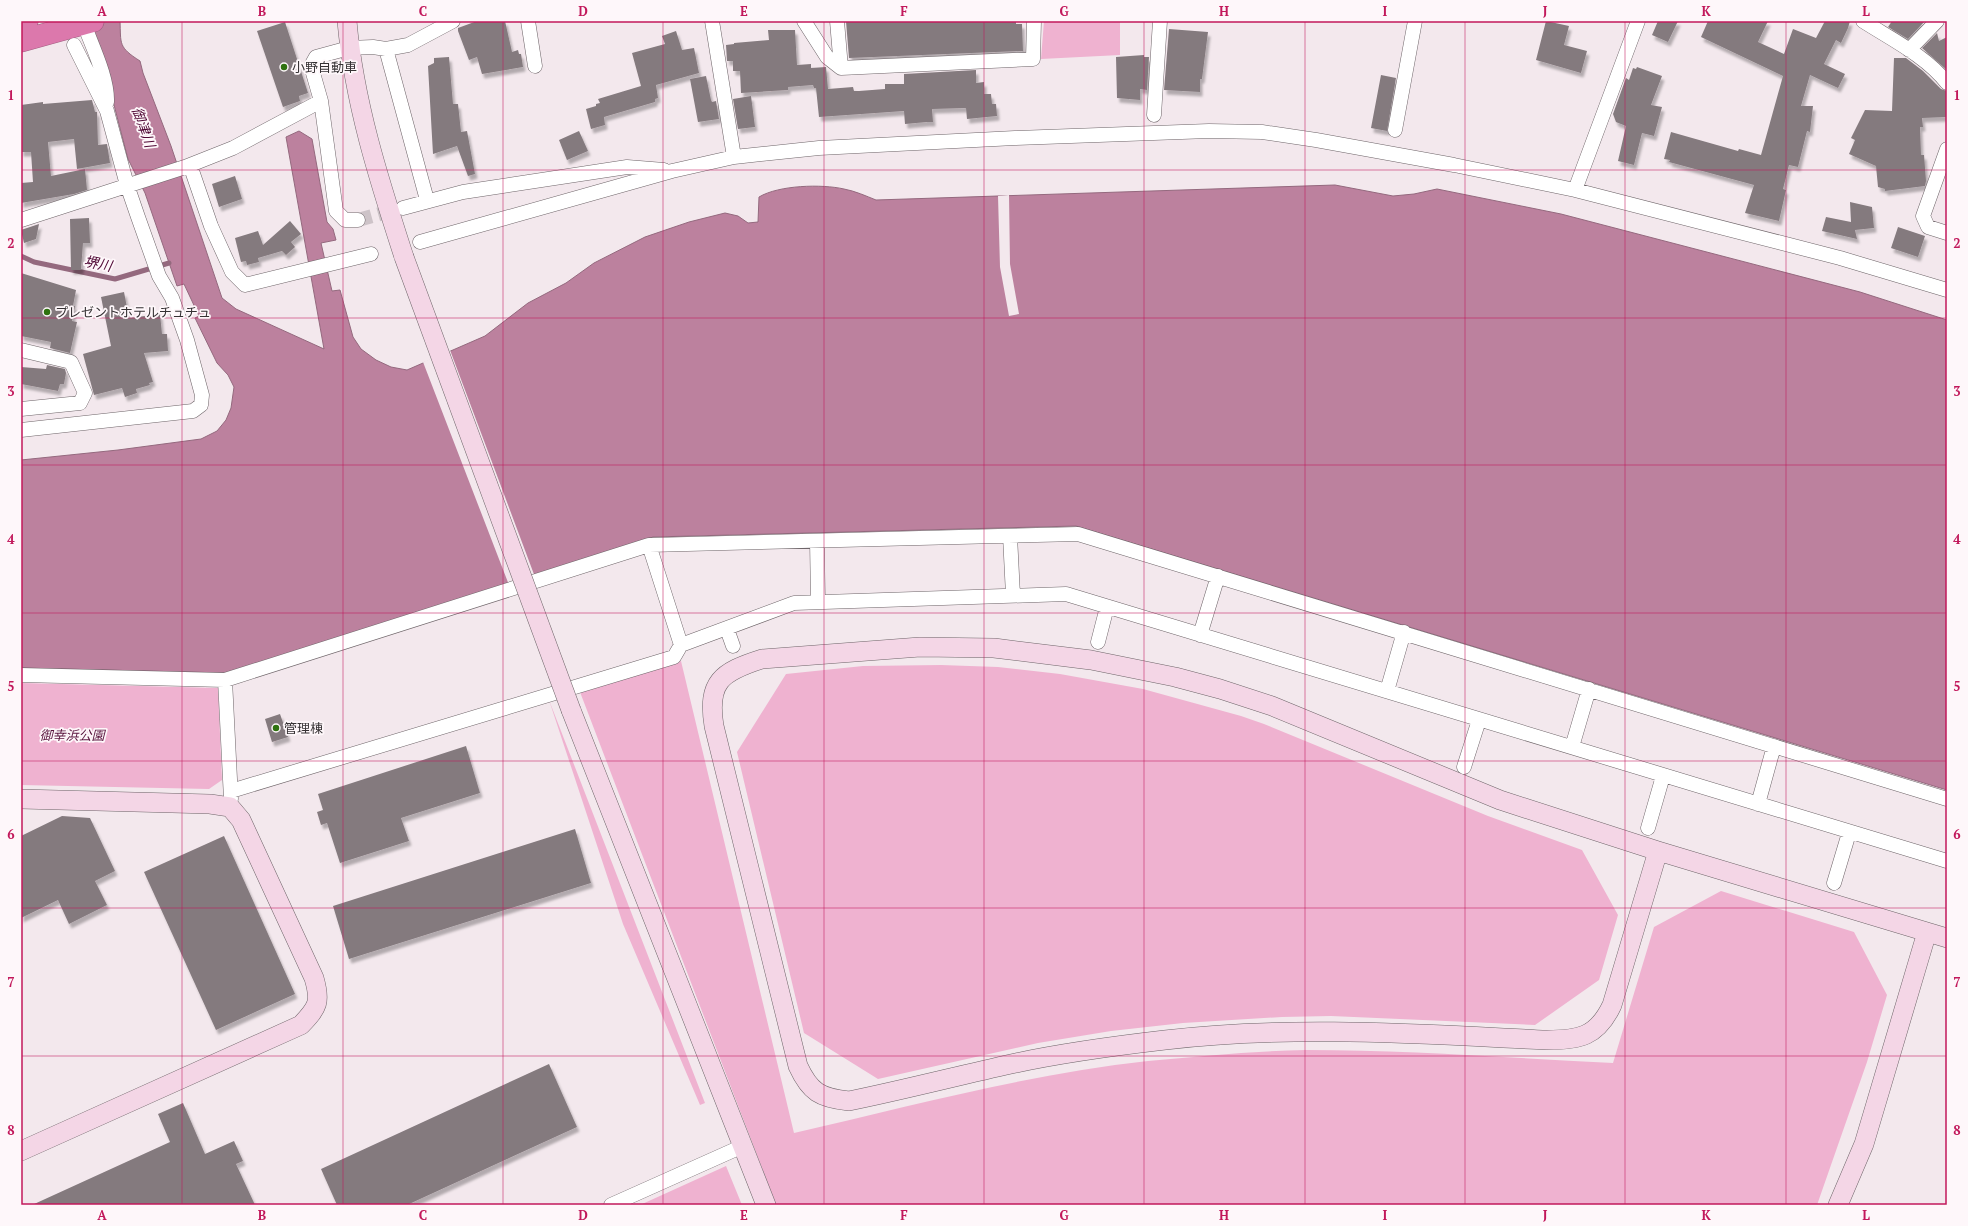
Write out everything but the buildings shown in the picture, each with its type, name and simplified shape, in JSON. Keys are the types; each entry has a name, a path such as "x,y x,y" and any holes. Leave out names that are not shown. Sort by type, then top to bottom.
{"highway":[{"path":"21,23 27,21"},
{"path":"21,41 88,22"}],"street":[{"path":"347,21 349,48 376,171 404,257 571,710 766,1205"},
{"path":"358,220 345,220 336,211 320,101 311,66 316,57 349,48 373,47 386,49 408,45 453,21"},
{"path":"528,21 535,66"},
{"path":"712,21 734,157"},
{"path":"804,21 827,58 841,68 1033,59 1034,21"},
{"path":"837,21 841,68"},
{"path":"1154,115 1160,21"},
{"path":"1395,130 1415,21"},
{"path":"1574,190 1638,21"},
{"path":"1863,21 1909,50 1939,72 1947,83"},
{"path":"1909,50 1937,21"},
{"path":"88,22 107,94 107,110"},
{"path":"21,430 193,411 201,405 202,395 187,340 172,298 159,276 107,110 74,46"},
{"path":"386,49 427,200"},
{"path":"21,220 187,166 233,148 320,101"},
{"path":"420,242 672,171 734,157 819,148 1007,138 1209,131 1262,132 1454,164 1574,190 1840,258 1947,290"},
{"path":"1947,149 1923,216 1928,227 1947,233"},
{"path":"187,166 211,226 232,272 245,285 371,254"},
{"path":"402,208 427,200 463,192 627,167 672,171"},
{"path":"21,350 71,362 85,393 80,403 21,409"},
{"path":"21,675 225,680 649,545 1078,534 1404,632 1947,799"},
{"path":"1010,536 1013,595"},
{"path":"817,541 818,601"},
{"path":"649,545 681,645"},
{"path":"1200,634 1218,576"},
{"path":"21,799 210,804 231,799 674,657 681,645 794,603 818,601 1066,594 1478,720 1572,747 1849,833 1947,861"},
{"path":"1098,642 1107,607"},
{"path":"727,629 733,646"},
{"path":"1386,691 1404,632"},
{"path":"1658,851 1612,1005 1599,1026 1584,1036 1569,1040 1547,1040 1369,1031 1298,1032 1195,1037 1091,1050 1012,1064 849,1101 832,1099 814,1090 803,1077 798,1066 714,726 712,700 714,690 728,674 740,666 762,659 920,647 994,648 1127,666 1220,689 1279,709 1494,797 1658,851 1947,938"},
{"path":"21,1151 291,1030 301,1025 315,1010 319,995 314,978 231,799 225,680"},
{"path":"1572,747 1589,689"},
{"path":"1464,767 1478,720"},
{"path":"1758,804 1774,746"},
{"path":"1648,828 1664,776"},
{"path":"1834,882 1849,833"},
{"path":"1838,1205 1864,1144 1927,932"},
{"path":"611,1205 744,1146"}],"green space":[{"path":"1044,21 1120,21 1120,55 1041,59"},
{"path":"681,661 794,1133 1015,1082 1148,1061 1247,1053 1345,1050 1613,1063 1654,927 1721,891 1854,932 1887,995 1867,1062 1817,1205 776,1205 580,692"},
{"path":"941,665 998,667 1060,674 1143,689 1241,716 1264,724 1488,816 1582,850 1618,915 1599,980 1535,1025 1331,1016 1282,1017 1183,1023 1111,1031 1038,1043 878,1079 804,1033 737,752 786,674 863,666"},
{"name":"御幸浜公園","path":"21,683 218,688 222,780 209,789 21,785"},
{"path":"549,700 705,1103 700,1105 623,924"},
{"path":"726,1166 742,1205 640,1205"}],"water":[{"name":"御津川","path":"87,21 120,21 120,35 124,48 140,61 143,73 171,146 222,298 236,309 324,349 286,137 299,131 312,139 327,222 333,229 336,240 321,243 332,291 340,290 353,337 361,349 376,360 391,367 407,370 485,336 528,303 566,283 594,263 645,237 689,222 725,213 738,216 748,223 758,222 759,197 778,190 813,186 835,187 876,200 1335,185 1393,196 1414,194 1437,189 1561,214 1860,292 1947,320 1947,790 1076,526 653,537 227,673 21,668 21,460 118,450 201,439 217,431 226,420 231,408 234,387 228,375 217,363 195,318 199,316 184,284 177,286 145,193 128,159 105,70"}],"pier":[{"path":"1009,195 1010,264 1019,314 1009,316 1000,267 998,196"},
{"path":"450,350 535,577 509,585 423,362"}],"waterway":[{"name":"堺川","path":"21,256 34,262 115,279 169,263"}],"tunnel":[{"path":"358,220 398,209"}],"place":[{"name":"小野自動車","path":"284,67"},
{"name":"プレゼントホテルチュチュ","path":"47,312"},
{"name":"管理棟","path":"276,728"}]}
